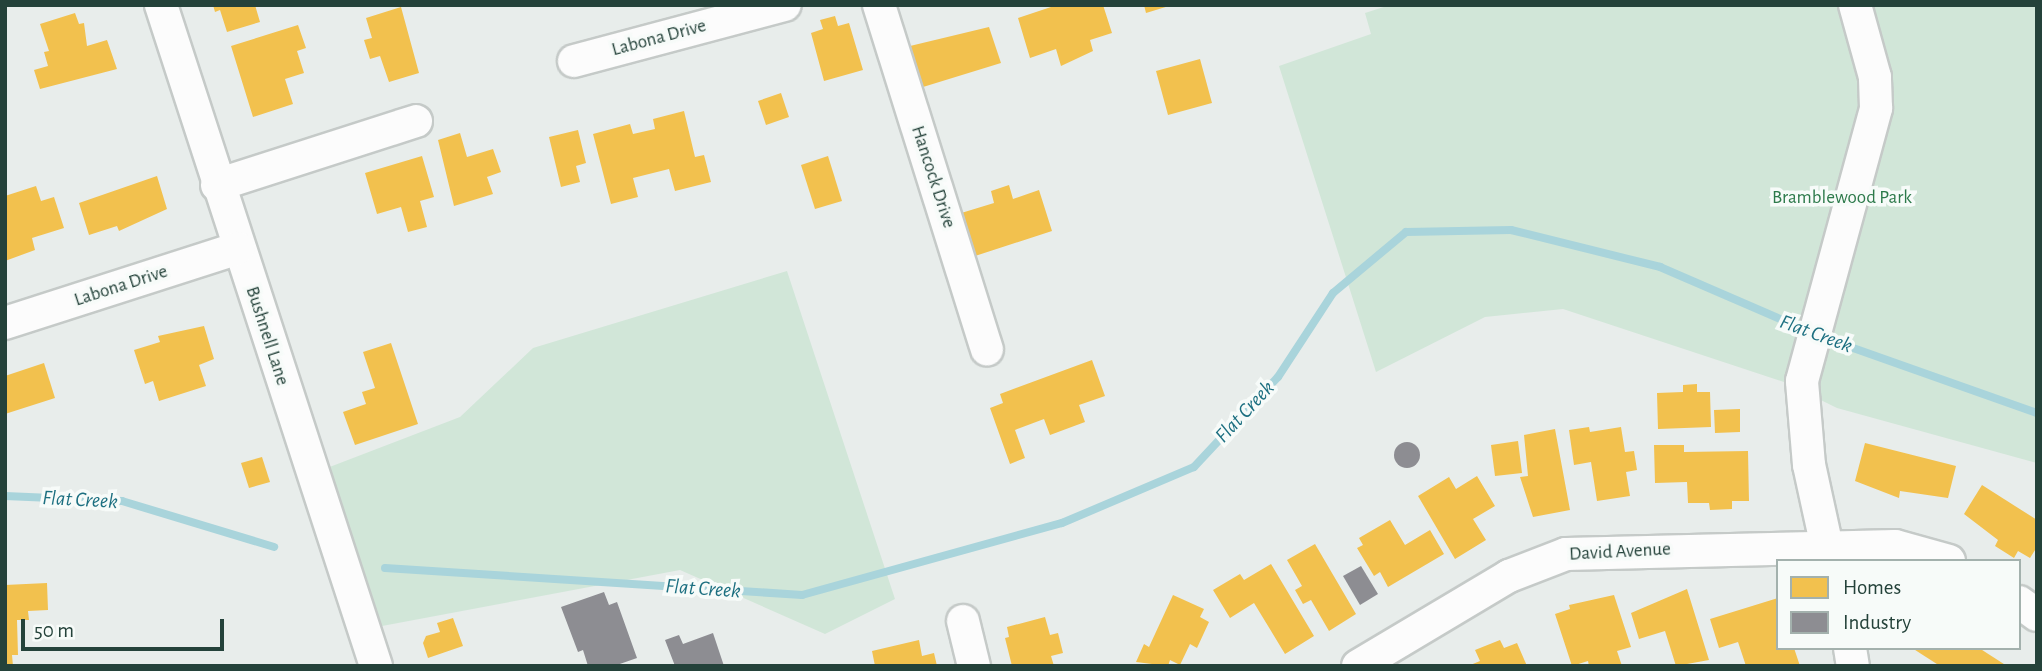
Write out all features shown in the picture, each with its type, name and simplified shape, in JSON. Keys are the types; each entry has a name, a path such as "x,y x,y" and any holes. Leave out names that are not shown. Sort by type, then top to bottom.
{"street":[{"name":"Bushnell Lane","path":"161,5 376,666"},
{"name":"Labona Drive","path":"574,61 785,5"},
{"name":"Hancock Drive","path":"879,5 987,349"},
{"path":"1829,553 1809,465 1802,381 1876,108 1875,77 1855,5"},
{"path":"218,185 416,121"},
{"name":"Labona Drive","path":"5,323 238,248"},
{"name":"David Avenue","path":"1358,666 1509,576 1557,556 1598,550 1829,553 1895,546 1942,559"},
{"path":"2021,603 2037,615"},
{"path":"963,621 974,666"}],"green space":[{"name":"Bramblewood Park","path":"1390,5 2037,5 2037,463 1837,408 1784,382 1563,309 1485,317 1376,372 1279,66 1371,34 1365,13"},
{"path":"787,271 895,599 825,634 680,570 382,626 327,468 460,417 533,348"}],"building: Homes":[{"path":"213,5 255,5 260,22 227,32 220,10 215,12"},
{"path":"1057,5 1103,5 1112,33 1090,40 1093,51 1061,66 1056,49 1030,58 1018,18"},
{"path":"1144,5 1169,5 1169,6 1146,13"},
{"path":"401,7 419,73 389,82 380,56 370,59 364,40 372,38 366,18"},
{"path":"75,13 79,24 84,23 87,46 107,40 117,69 40,89 34,70 48,66 44,52 49,51 40,24"},
{"path":"835,16 838,26 849,23 863,70 824,81 811,33 823,29 820,20"},
{"path":"298,25 306,48 297,51 304,73 285,79 293,104 253,117 231,46"},
{"path":"989,27 1001,63 923,87 910,46"},
{"path":"1200,59 1212,103 1168,115 1156,71"},
{"path":"781,93 789,117 766,125 758,101"},
{"path":"684,111 695,157 704,155 711,182 675,191 669,169 633,178 638,197 611,204 593,134 630,124 633,134 655,129 653,119"},
{"path":"578,130 586,163 576,166 580,182 561,187 549,137"},
{"path":"460,133 467,157 493,149 501,172 487,177 493,194 454,206 438,140"},
{"path":"422,156 434,197 420,201 427,227 408,232 401,207 377,214 365,173"},
{"path":"828,156 842,201 815,209 801,165"},
{"path":"157,176 167,209 119,231 117,226 89,235 79,203"},
{"path":"1009,185 1013,199 1039,190 1052,231 972,257 958,214 994,203 991,191"},
{"path":"36,186 41,201 54,197 64,228 32,238 35,250 5,261 5,196"},
{"path":"204,326 214,359 199,365 206,386 159,401 153,381 145,384 134,350 160,342 158,336"},
{"path":"391,343 418,424 355,445 343,412 366,404 362,392 375,388 363,352"},
{"path":"1092,360 1105,396 1079,405 1085,422 1050,435 1044,419 1015,430 1025,458 1010,464 990,408 1003,403 1000,394"},
{"path":"44,363 55,398 5,414 5,376"},
{"path":"1697,384 1697,392 1710,392 1711,427 1658,429 1657,393 1683,392 1683,385"},
{"path":"1740,409 1740,432 1715,433 1714,410"},
{"path":"1589,427 1590,432 1621,427 1625,452 1634,451 1637,470 1626,472 1630,496 1597,501 1591,462 1574,465 1569,430"},
{"path":"1555,429 1570,510 1533,517 1520,477 1528,476 1524,435"},
{"path":"1518,441 1522,473 1495,476 1491,445"},
{"path":"1865,443 1956,466 1948,498 1900,491 1899,498 1855,481"},
{"path":"1654,445 1684,445 1684,452 1748,451 1749,501 1732,501 1732,509 1710,510 1709,503 1688,503 1687,482 1655,483"},
{"path":"262,457 270,482 249,488 241,463"},
{"path":"1477,476 1495,506 1473,519 1486,540 1455,559 1418,496 1449,477 1456,489"},
{"path":"1982,485 2037,520 2037,547 2030,558 2018,551 2014,558 1995,546 1998,540 1964,514"},
{"path":"1390,520 1405,545 1430,530 1444,554 1388,587 1380,572 1374,576 1357,548 1363,545 1359,538"},
{"path":"1315,544 1356,614 1329,631 1311,600 1303,604 1295,590 1302,586 1287,560"},
{"path":"1271,564 1314,636 1285,654 1254,603 1230,618 1213,590 1240,574 1244,580"},
{"path":"47,583 48,610 28,611 29,620 17,620 18,655 12,655 13,666 5,666 5,585"},
{"path":"1687,589 1709,660 1676,666 1665,631 1639,639 1631,613"},
{"path":"1173,595 1204,609 1200,617 1209,622 1197,648 1190,644 1180,665 1170,660 1168,666 1136,662 1144,644 1149,647"},
{"path":"1614,595 1631,647 1617,651 1622,666 1589,666 1588,661 1572,666 1555,614 1570,609 1569,605"},
{"path":"1776,599 1776,650 1795,650 1800,666 1746,666 1738,642 1719,648 1710,619"},
{"path":"1045,617 1050,635 1058,633 1063,653 1051,656 1054,666 1012,666 1005,638 1009,637 1007,627"},
{"path":"453,618 463,646 428,658 423,643 426,636 440,632 437,623"},
{"path":"919,640 922,656 934,653 937,666 875,666 872,651"},
{"path":"1500,640 1504,648 1517,643 1527,666 1468,666 1480,661 1475,650"},
{"path":"1915,650 1982,650 2007,666 1940,666"}],"building: Industry":[{"path":"1407,442 1416,446 1420,455 1416,464 1407,468 1398,464 1394,455 1398,446"},
{"path":"1361,566 1378,594 1360,605 1343,576"},
{"path":"604,592 609,605 617,602 637,658 614,666 588,666 583,650 578,652 561,607"},
{"path":"713,633 724,666 675,666 665,640 679,635 683,644"}],"waterway":[{"name":"Flat Creek","path":"385,568 802,595 1062,523 1194,467 1278,377 1333,293 1406,232 1511,230 1660,267 1810,332"},
{"name":"Flat Creek","path":"1822,337 2037,413"},
{"name":"Flat Creek","path":"5,496 122,501 274,547"}]}
